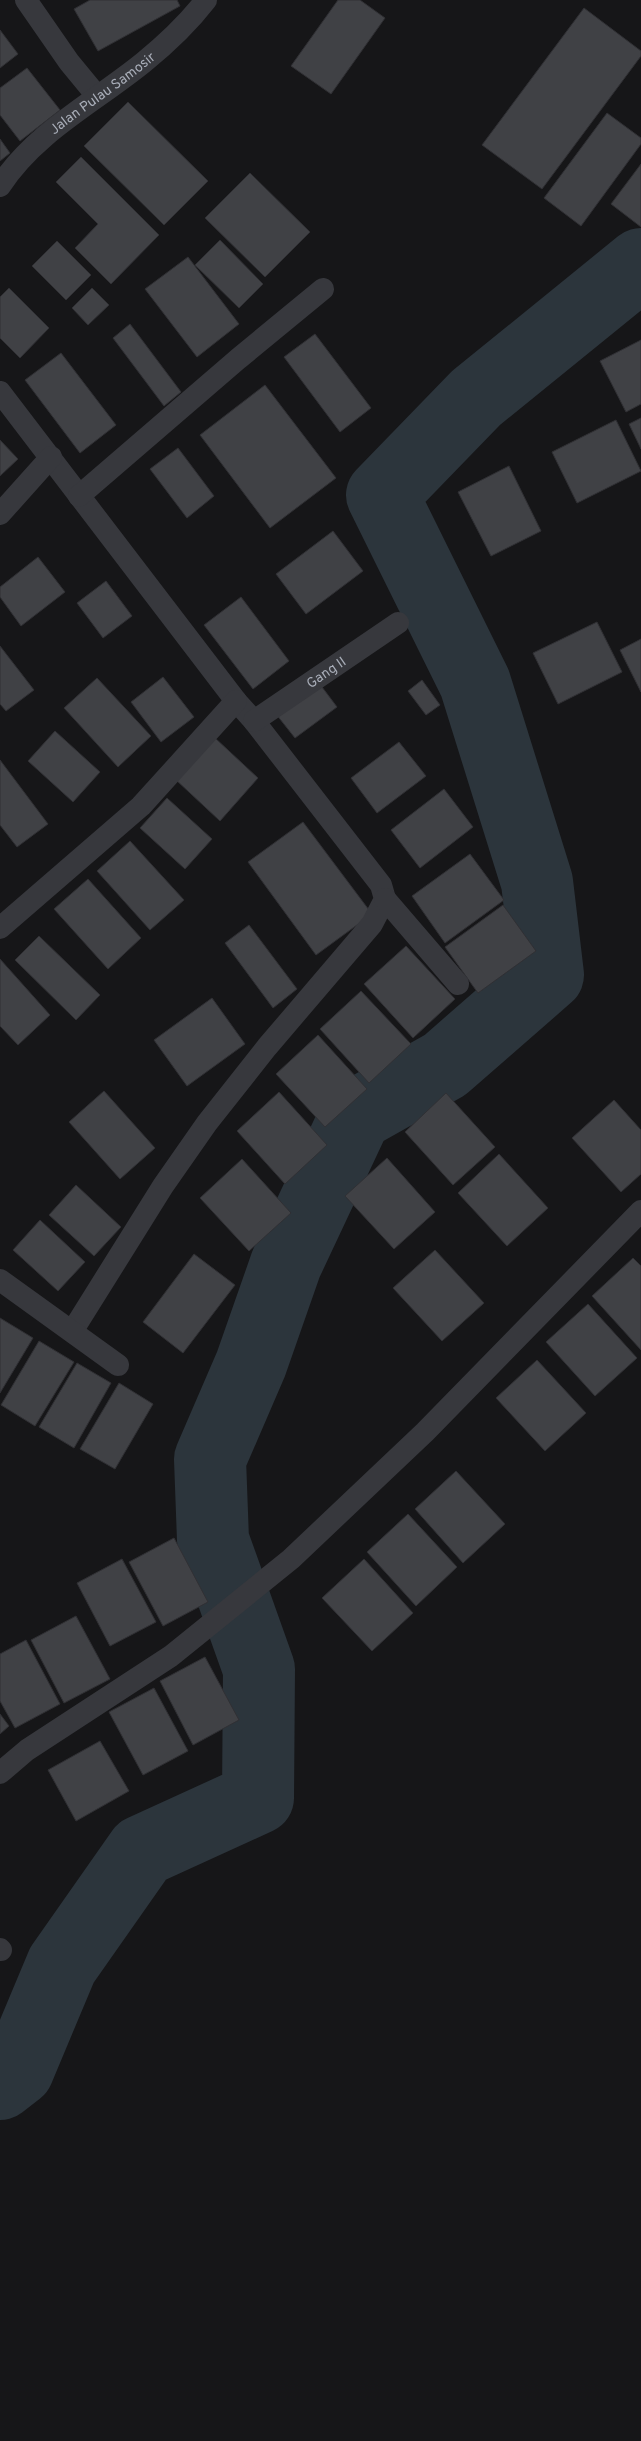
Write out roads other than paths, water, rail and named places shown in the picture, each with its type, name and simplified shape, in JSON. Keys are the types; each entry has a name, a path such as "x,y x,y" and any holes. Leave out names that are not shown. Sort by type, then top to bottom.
{"street":[{"path":"26,0 69,62 97,96"},
{"name":"Jalan Pulau Samosir","path":"0,186 7,175 45,135 144,62 196,12 206,0"},
{"path":"79,496 238,359 323,289"},
{"path":"0,392 236,701 254,721 381,885 385,899 458,984"},
{"path":"0,514 51,458"},
{"name":"Gang II","path":"254,721 398,623"},
{"path":"0,928 141,806 236,701"},
{"path":"73,1330 163,1186 208,1123 267,1048 372,924 385,899"},
{"path":"0,1773 27,1750 171,1656 291,1559 425,1432 641,1212"},
{"path":"0,1280 73,1330 118,1365"}],"waterway":[{"path":"0,2084 18,2070 62,1965 142,1851 258,1798 259,1669 213,1540 210,1459 251,1364 286,1264 356,1115 445,1065 548,975 537,882 475,683 382,495 476,398 641,264"}]}
